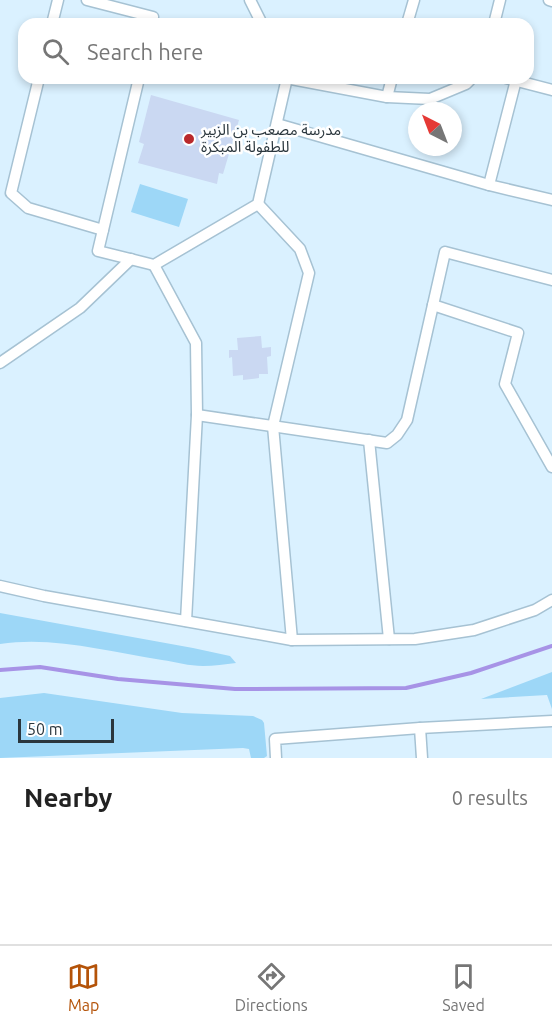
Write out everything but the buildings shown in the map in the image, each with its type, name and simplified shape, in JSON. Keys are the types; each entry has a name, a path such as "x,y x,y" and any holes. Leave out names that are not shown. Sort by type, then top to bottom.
{"street":[{"path":"54,18 58,0"},
{"path":"87,0 153,18"},
{"path":"250,0 259,18"},
{"path":"409,18 414,0"},
{"path":"496,18 500,0"},
{"path":"38,84 11,193 28,208 103,230"},
{"path":"138,84 98,250 154,265 258,204 285,84"},
{"path":"318,84 387,97 430,99 466,84"},
{"path":"387,97 390,84"},
{"path":"489,185 510,84"},
{"path":"530,84 552,90"},
{"path":"277,124 489,185 552,200"},
{"path":"258,204 300,249 309,273 273,426 292,640"},
{"path":"197,415 387,442 397,435 407,420 446,252 552,280"},
{"path":"0,363 80,308 131,259"},
{"path":"154,265 196,343 197,415 186,621"},
{"path":"433,305 518,333 505,384 552,467"},
{"path":"369,440 388,639"},
{"path":"0,586 44,596 292,640 415,639 474,630 535,610 552,600"},
{"path":"276,758 275,740 420,728 552,721"},
{"path":"420,728 422,758"}],"shaded area":[{"path":"140,184 188,199 179,227 131,212"},
{"path":"0,613 193,648 230,656 236,663 198,666 61,643 0,644"},
{"path":"552,672 552,709 547,695 481,699"},
{"path":"44,693 182,713 253,716 264,723 267,756 251,758 249,749 243,748 0,758 0,698"}],"waterway":[{"path":"0,670 40,667 118,679 235,689 406,688 471,673 552,646"}],"place":[{"name":"مدرسة مصعب بن الزبير للطفولة المبكرة","path":"189,139"}]}
